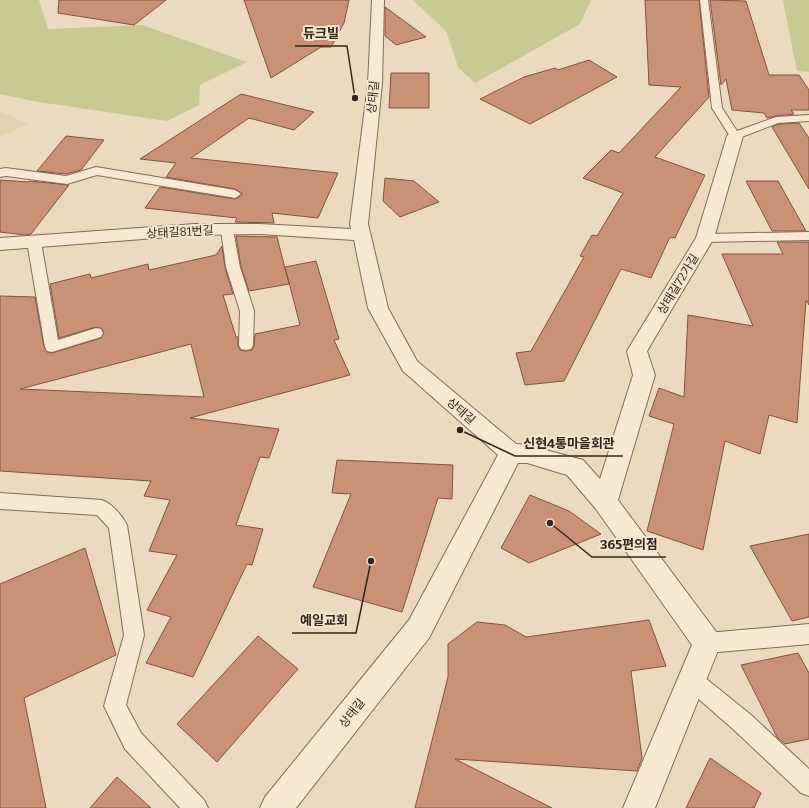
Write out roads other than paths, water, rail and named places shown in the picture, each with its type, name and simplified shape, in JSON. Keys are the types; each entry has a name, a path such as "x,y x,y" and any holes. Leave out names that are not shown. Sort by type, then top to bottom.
{"street":[{"name":"상태길","path":"276,808 419,628 511,453 410,366 378,308 360,235 359,224 375,84 378,0"},
{"name":"상태길72가길","path":"605,502 644,374 637,352 705,238 735,136"},
{"name":"상태길81번길","path":"0,244 165,232 259,229 360,235"},
{"path":"511,453 527,454 574,467 605,502 707,642 639,808"}],"lane":[{"path":"704,0 717,108 735,136 776,120 809,118"},
{"path":"0,173 6,172 67,180 96,171 235,194"},
{"path":"227,230 233,267 247,311 246,345"},
{"path":"705,238 809,236"},
{"path":"34,242 52,347 96,333"},
{"path":"0,501 102,508 118,525 134,635 115,706 133,741 196,808"},
{"path":"707,642 809,634"},
{"path":"692,680 742,722 809,785"}],"place":[{"name":"듀크빌","path":"355,98"},
{"name":"신현4통마을회관","path":"460,430"},
{"name":"365편의점","path":"550,523"},
{"name":"예일교회","path":"371,561"}]}
